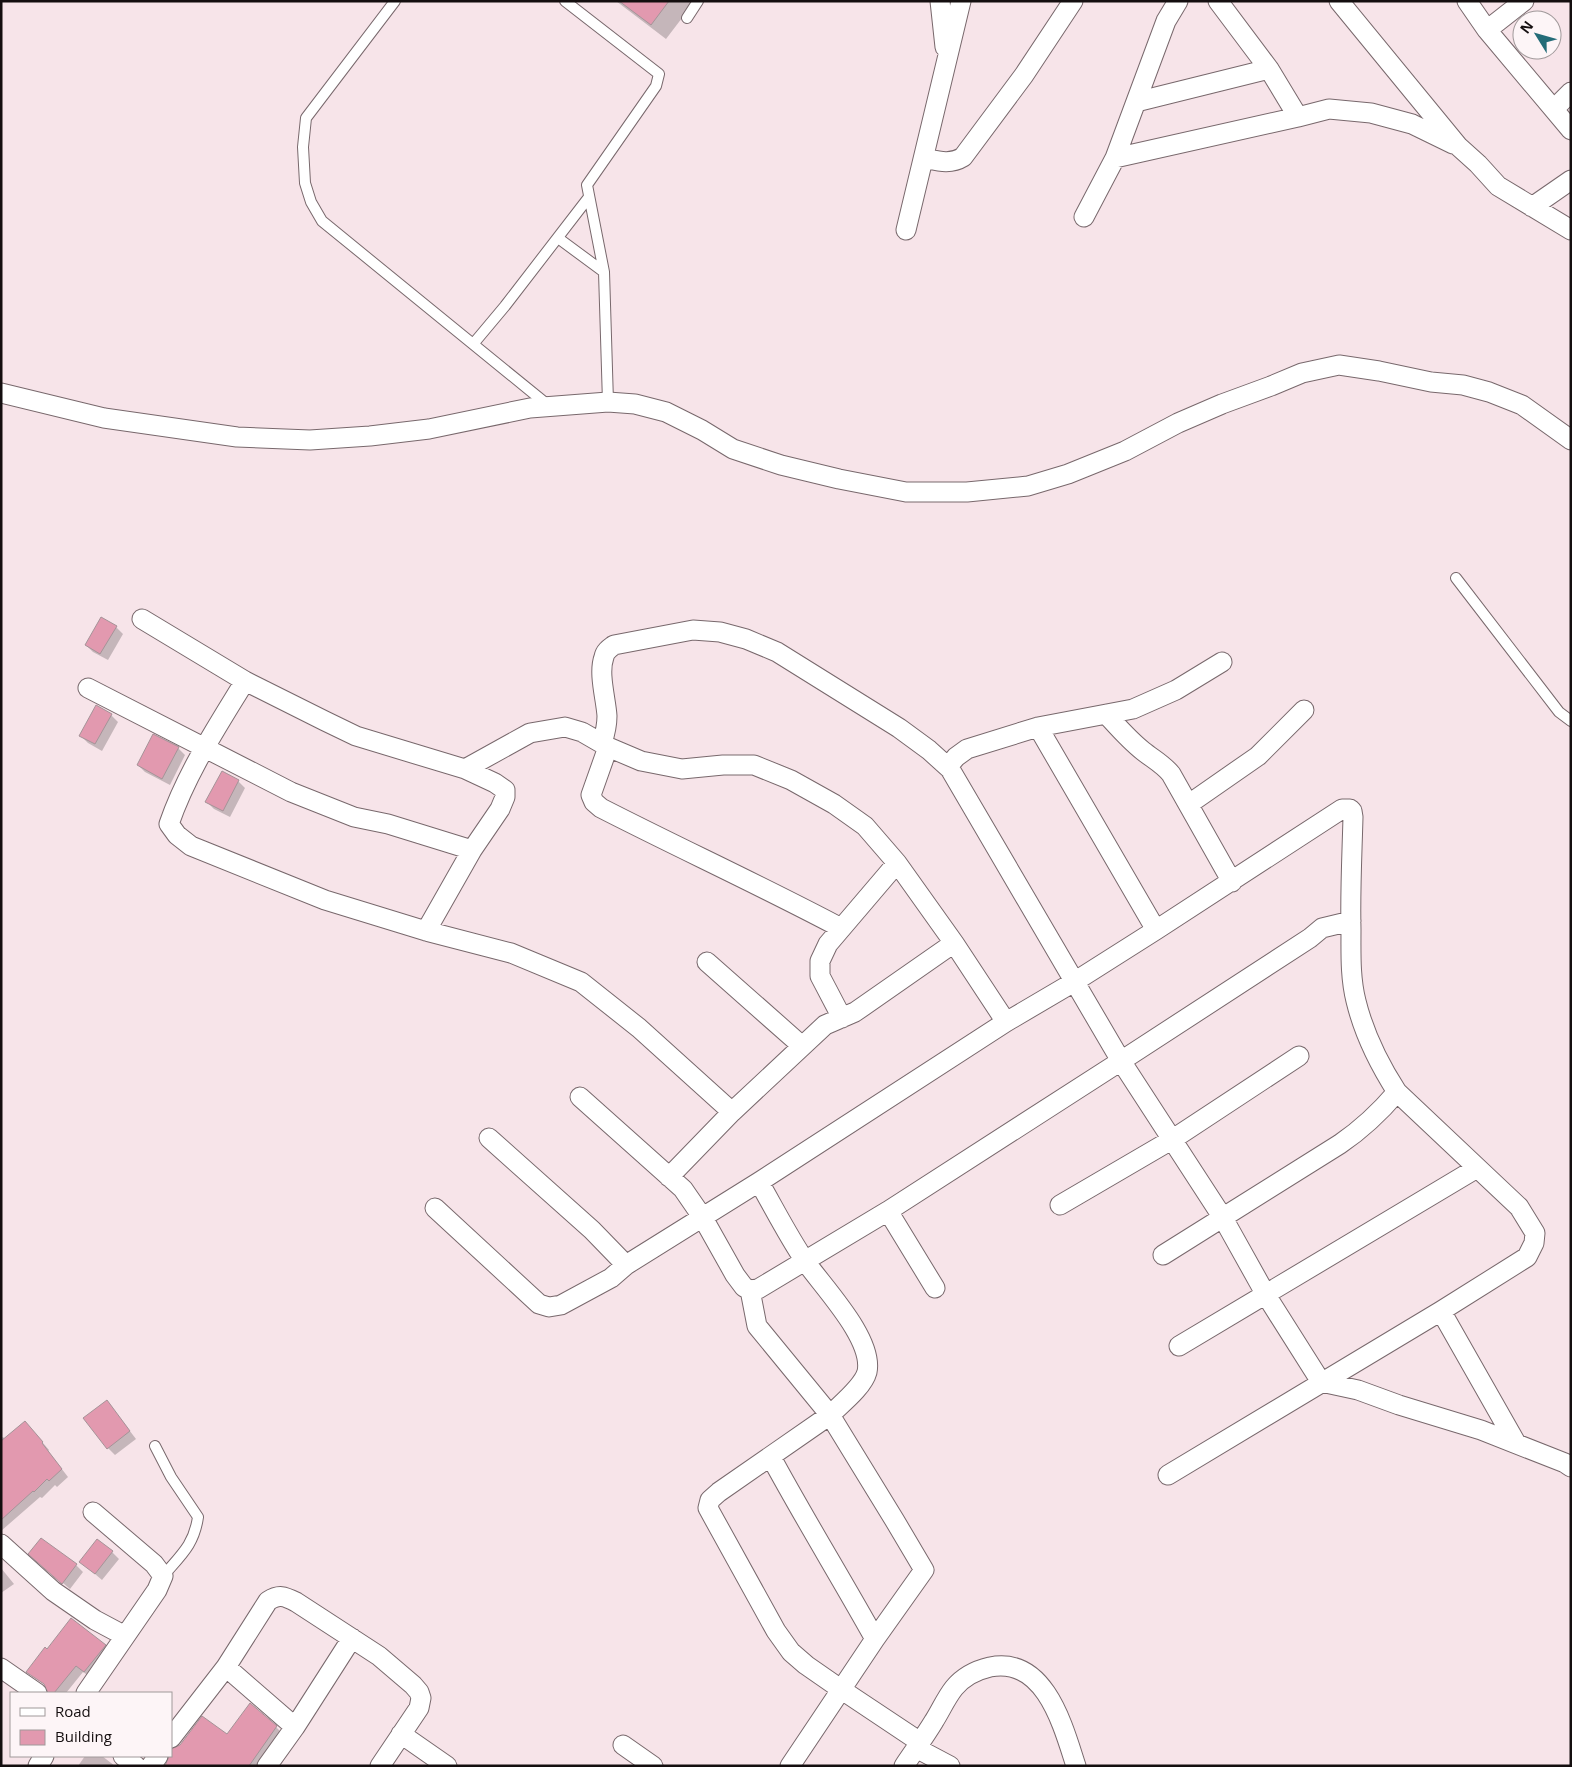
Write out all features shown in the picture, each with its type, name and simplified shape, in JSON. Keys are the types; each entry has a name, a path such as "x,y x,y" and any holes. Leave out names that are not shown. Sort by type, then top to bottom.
{"street":[{"path":"940,1 947,61"},
{"path":"906,230 961,1"},
{"path":"924,158 946,163 963,157 1024,75 1073,1"},
{"path":"1084,216 1115,158 1166,22 1178,1"},
{"path":"1218,1 1269,69 1298,117"},
{"path":"1339,1 1458,146 1498,186 1571,230"},
{"path":"1467,1 1487,30 1571,130"},
{"path":"1487,30 1524,1"},
{"path":"1136,102 1269,69"},
{"path":"1554,109 1571,92"},
{"path":"1115,158 1329,109 1371,113 1412,124 1458,146"},
{"path":"1532,208 1571,180"},
{"path":"1,393 104,418 237,437 310,440 370,436 429,429 530,408 608,402 635,404 666,412 702,430 733,449 781,465 906,492 967,492 1028,486 1068,474 1125,451 1178,423 1222,404 1302,373 1339,365 1431,382 1463,385 1489,392 1522,405 1571,440"},
{"path":"142,619 245,681 356,736 465,769 495,783 504,790 505,797 500,809 472,850 426,931"},
{"path":"841,928 600,808 594,802 591,794 605,745 607,717 602,668 604,656 614,645 693,630 720,632 746,639 777,652 900,728 929,750 950,769 1121,1061 1223,1218 1266,1295 1321,1382 1358,1390 1516,1442 1569,1464"},
{"path":"950,769 956,757 967,749 1038,727 1134,709 1176,690 1222,662"},
{"path":"245,681 204,748 176,805 169,824 177,835 191,846 326,900 426,931 511,953 580,982 638,1028 732,1112"},
{"path":"88,688 291,792 354,817 388,824 472,850"},
{"path":"1189,804 1258,756 1304,710"},
{"path":"1106,714 1131,741 1163,765 1171,774 1232,882"},
{"path":"465,769 530,734 565,727 582,732 605,745 641,760 682,769 723,765 754,765 792,780 834,804 865,826 897,862 954,943 1006,1022"},
{"path":"1038,727 1156,930"},
{"path":"435,1208 539,1304 549,1308 561,1305 611,1278 626,1265 703,1218 1006,1022 1074,982 1232,882 1342,809 1350,809 1353,818 1350,921 1351,968 1356,1001 1365,1031 1397,1092 1519,1207 1535,1232 1534,1243 1526,1257 1441,1311 1168,1475"},
{"path":"842,1018 820,976 820,961 828,944 897,862"},
{"path":"580,1096 683,1189 703,1218 735,1275 744,1287 750,1290 758,1289 888,1211 1310,938 1322,928 1350,921"},
{"path":"669,1177 732,1112 825,1025 855,1012 954,943"},
{"path":"707,962 802,1046"},
{"path":"1060,1205 1173,1139 1299,1056"},
{"path":"1163,1255 1359,1131 1385,1107 1397,1092"},
{"path":"489,1138 592,1230 626,1265"},
{"path":"1180,1346 1476,1168"},
{"path":"759,1182 804,1261 850,1320 868,1358 866,1373 855,1391 830,1415 719,1492 710,1500 708,1508 776,1631 791,1652 806,1665 950,1766"},
{"path":"888,1211 935,1288"},
{"path":"750,1290 758,1326 830,1415 924,1570 875,1639 790,1766"},
{"path":"1441,1311 1516,1442"},
{"path":"771,1457 875,1639"},
{"path":"87,1692 157,1590 163,1576 154,1564 93,1512"},
{"path":"1,1544 53,1591 95,1620 125,1636"},
{"path":"172,1737 226,1667 268,1601 276,1596 283,1596 296,1602 379,1656 413,1684 419,1692 421,1698 419,1708 380,1766"},
{"path":"267,1766 295,1728 352,1638"},
{"path":"904,1766 955,1687 979,1669 997,1665 1016,1667 1029,1674 1048,1695 1061,1718 1076,1766"},
{"path":"226,1667 295,1728"},
{"path":"1,1668 36,1692"},
{"path":"401,1734 447,1766"},
{"path":"623,1745 654,1766"},
{"path":"124,1757 136,1766"}],"lane":[{"path":"395,1 306,118 303,147 305,183 311,202 322,221 549,406"},
{"path":"564,1 659,74 656,86 587,185 604,272 608,402"},
{"path":"687,18 698,1"},
{"path":"474,343 506,306 589,197"},
{"path":"558,238 604,272"},
{"path":"1456,578 1559,712 1571,721"},
{"path":"155,1446 171,1476 198,1517 196,1532 189,1546 163,1576"}],"building":[{"path":"619,1 669,1 651,25"},
{"path":"101,617 117,626 100,654 85,645"},
{"path":"96,705 112,714 95,744 79,736"},
{"path":"153,734 179,747 162,779 137,765"},
{"path":"222,771 239,780 223,811 205,802"},
{"path":"107,1400 130,1431 107,1449 83,1418"},
{"path":"25,1421 62,1469 49,1481 47,1479 1,1520 1,1441"},
{"path":"41,1538 77,1564 62,1584 28,1554"},
{"path":"97,1539 113,1551 95,1574 79,1562"},
{"path":"71,1618 106,1645 84,1672 76,1666 55,1692 48,1692 44,1684 26,1672 45,1647 47,1649"},
{"path":"250,1703 277,1726 249,1766 165,1766 169,1757 172,1757 172,1749 180,1745 202,1716 227,1734"}]}
